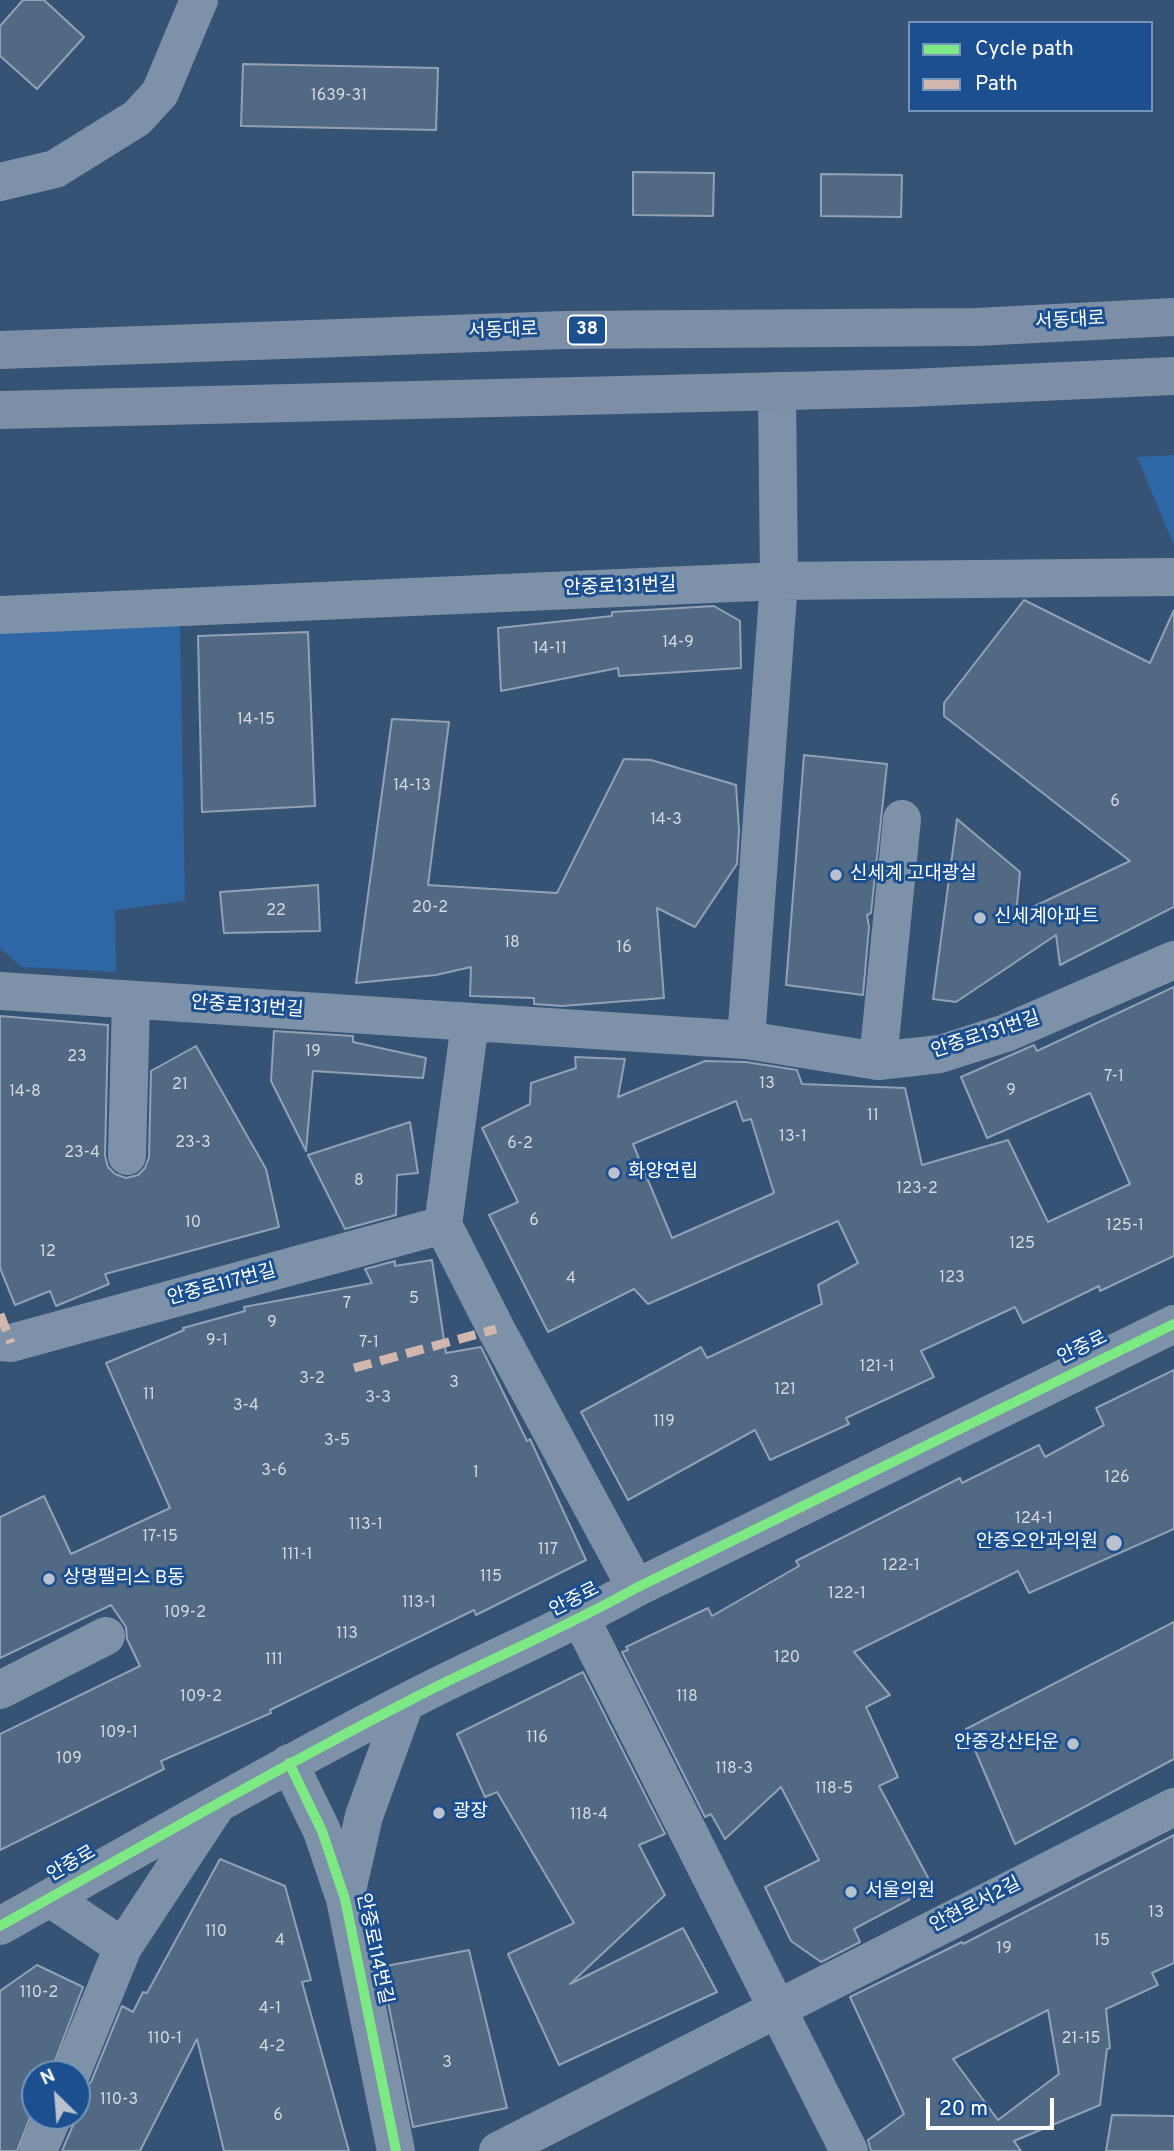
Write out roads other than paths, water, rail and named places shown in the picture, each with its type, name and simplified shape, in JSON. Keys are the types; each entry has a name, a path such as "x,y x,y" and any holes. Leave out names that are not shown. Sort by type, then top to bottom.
{"main road":[{"name":"서동대로","path":"0,350 565,330 976,327 1174,317"},
{"path":"0,410 777,390 1174,376"}],"street":[{"path":"0,182 55,169 137,118 160,93 199,0"},
{"path":"746,1040 779,581 777,390"},
{"path":"779,581 1174,577"},
{"name":"안중로131번길","path":"0,615 779,581"},
{"path":"878,1061 902,819"},
{"name":"안중로131번길","path":"0,990 746,1040 878,1061 940,1054 1006,1032 1174,960"},
{"path":"127,1156 131,1000"},
{"path":"470,1023 443,1224 496,1329 636,1588"},
{"name":"안중로117번길","path":"0,1342 10,1343 106,1318 443,1224"},
{"name":"안중로","path":"0,1926 289,1763 405,1703 581,1619 636,1588 1174,1324"},
{"name":"안중로","path":"581,1619 778,2006"},
{"path":"0,1690 106,1636"},
{"path":"345,1899 364,1816 405,1703"},
{"name":"안중로114번길","path":"289,1763 322,1830 345,1899 396,2151"},
{"name":"안중로","path":"77,2060 124,1947 218,1803"},
{"name":"안현로서2길","path":"498,2151 778,2006 1174,1807"},
{"path":"50,1898 124,1947"},
{"path":"778,2006 849,2151"},
{"path":"38,2151 47,2130"}],"place":[{"name":"신세계 고대광실","path":"836,875"},
{"name":"신세계아파트","path":"980,918"},
{"name":"화양연립","path":"614,1173"},
{"name":"안중오안과의원","path":"1114,1543"},
{"name":"상명팰리스 B동","path":"49,1579"},
{"name":"안중강산타운","path":"1073,1744"},
{"name":"광장","path":"439,1813"},
{"name":"서울의원","path":"851,1892"}]}
